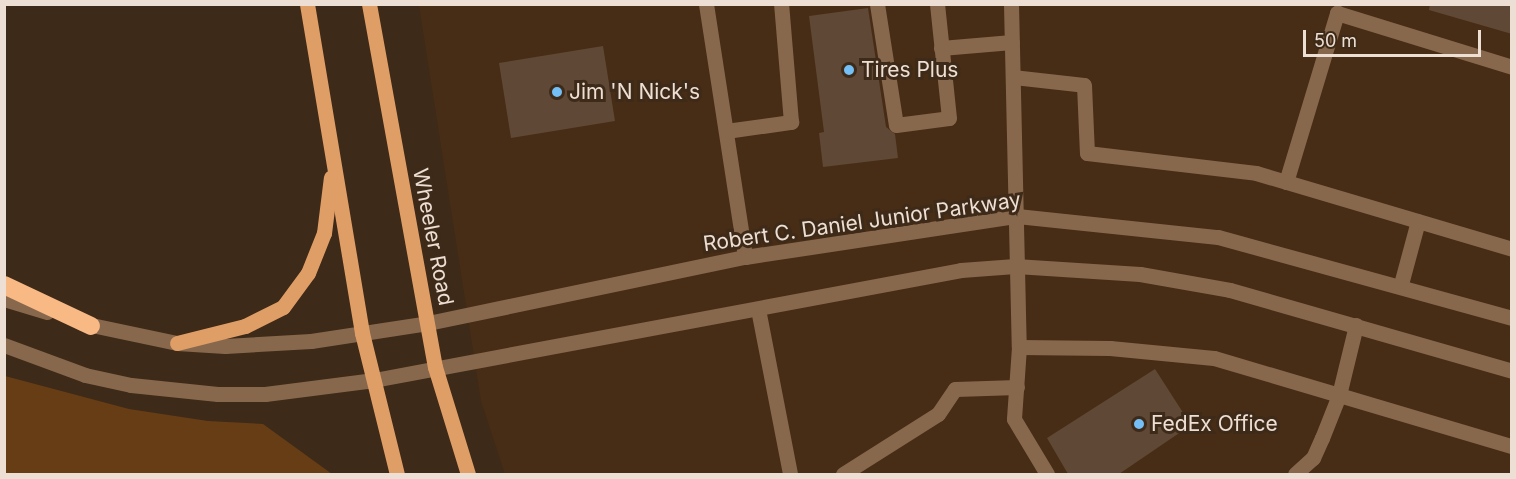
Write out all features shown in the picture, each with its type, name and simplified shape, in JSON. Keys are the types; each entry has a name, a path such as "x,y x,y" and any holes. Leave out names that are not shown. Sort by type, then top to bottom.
{"highway":[{"path":"4,285 91,326"}],"main road":[{"path":"307,4 362,333 397,474"},
{"name":"Wheeler Road","path":"369,4 435,367 468,474"},
{"path":"177,344 245,327 283,307 308,273 324,233 333,159"}],"street":[{"path":"706,4 745,257"},
{"path":"726,131 791,122 781,4"},
{"path":"877,4 896,125 949,118 937,4"},
{"path":"1011,4 1017,216 1015,266 1019,347 1014,419 1047,474"},
{"path":"1286,182 1337,14 1512,67"},
{"path":"941,48 1012,42"},
{"path":"1013,77 1084,85 1087,153 1256,173 1512,249"},
{"name":"Robert C. Daniel Junior Parkway","path":"4,299 91,326 177,344 267,345 428,323 745,257 1017,216 1218,237 1401,284 1512,318"},
{"path":"1401,284 1418,221"},
{"path":"4,345 86,375 175,391 265,394 374,380 961,270 1015,266 1140,274 1230,290 1512,370"},
{"path":"758,309 790,474"},
{"path":"1295,474 1314,459 1339,394 1356,325"},
{"path":"1019,347 1110,348 1215,358 1512,446"},
{"path":"843,474 938,414 955,389 1017,387"}],"shaded area":[{"path":"419,5 1511,5 1511,474 505,474 481,401"},
{"path":"5,376 129,409 208,421 263,424 332,474 5,474"}],"building":[{"path":"1430,4 1512,4 1512,34 1429,10"},
{"name":"Tires Plus","path":"868,8 886,127 895,134 898,158 823,167 819,133 824,132 809,16"},
{"name":"Jim 'N Nick's","path":"603,46 615,121 511,138 499,63"},
{"path":"1155,369 1191,425 1119,474 1068,474 1047,438"}],"place":[{"name":"Tires Plus","path":"849,70"},
{"name":"Jim 'N Nick's","path":"557,92"},
{"name":"FedEx Office","path":"1139,424"}]}
